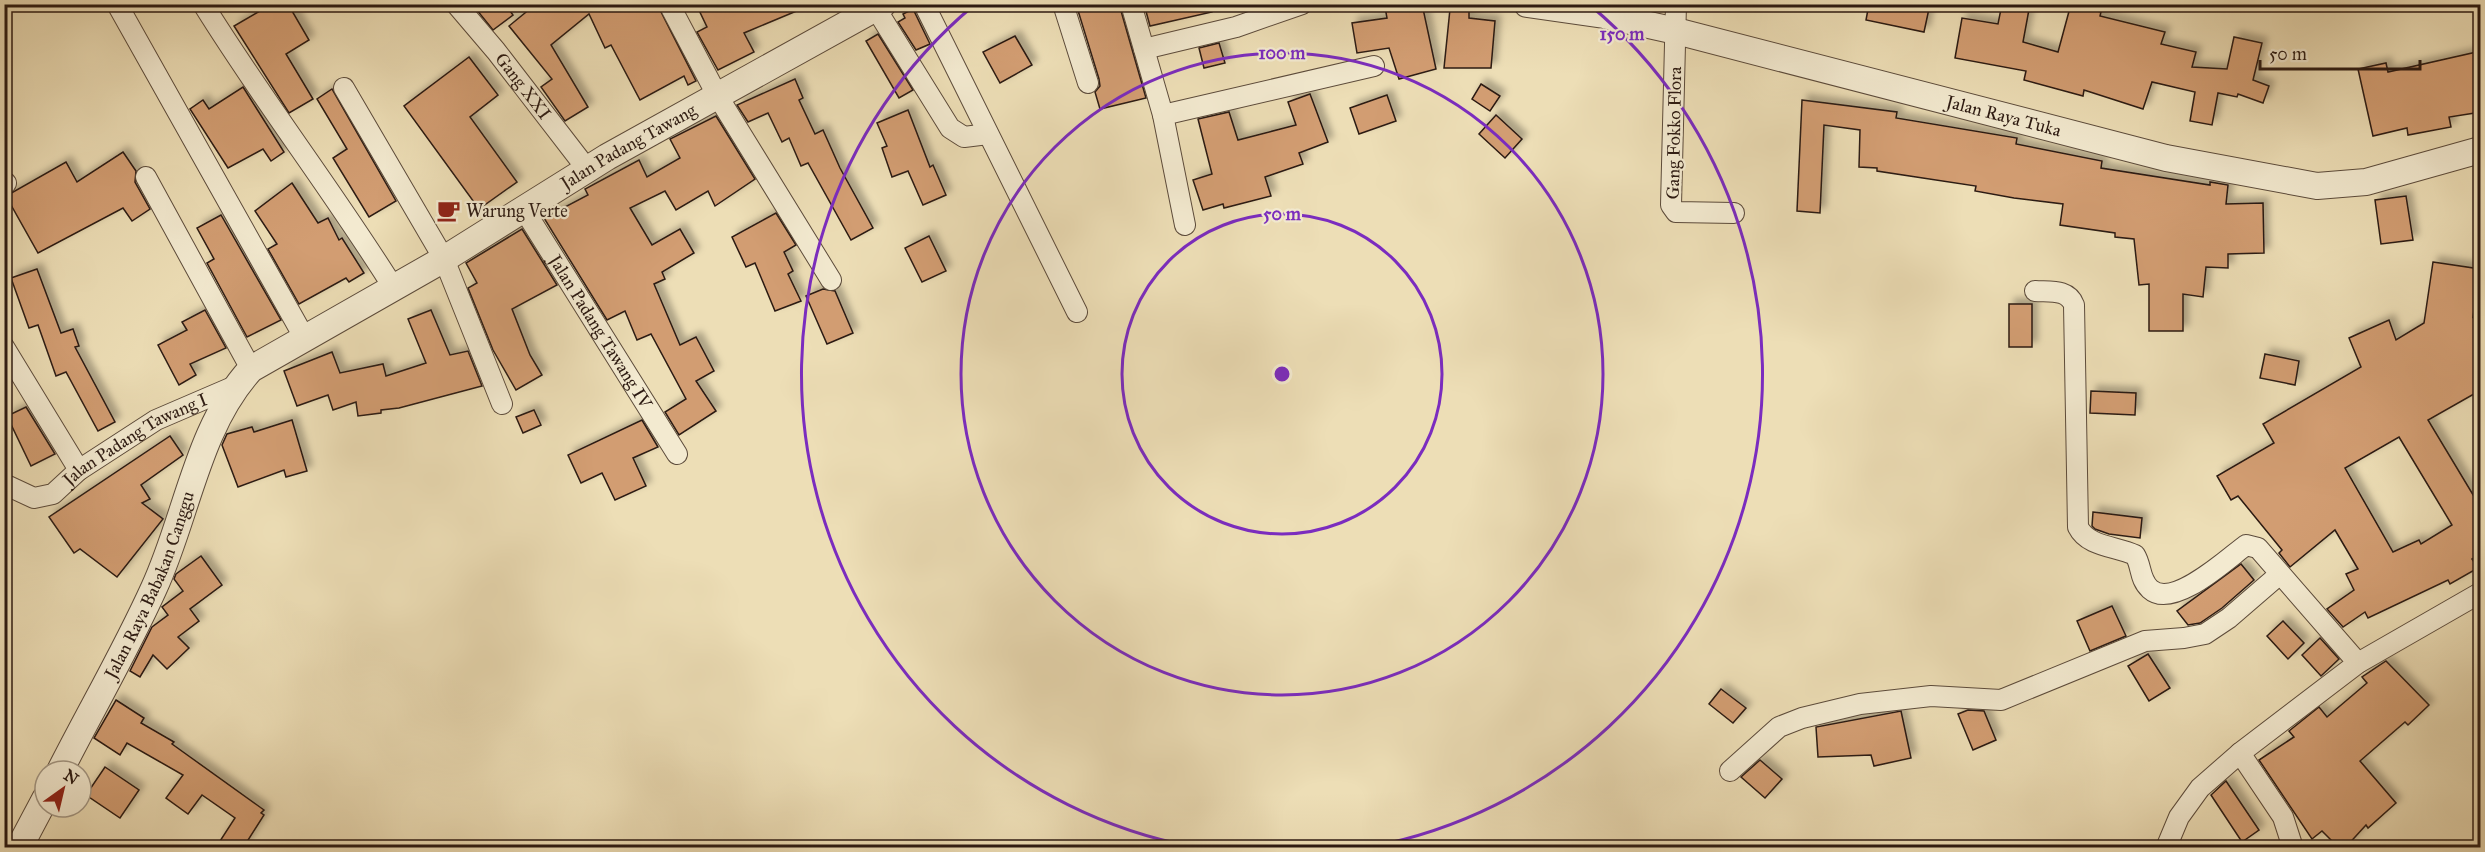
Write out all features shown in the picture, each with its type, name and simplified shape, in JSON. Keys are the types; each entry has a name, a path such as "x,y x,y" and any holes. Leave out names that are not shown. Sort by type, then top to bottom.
{"street":[{"path":"117,4 304,337"},
{"path":"203,4 247,75 350,218 393,287"},
{"name":"Gang XXI","path":"456,4 496,51 587,170"},
{"path":"669,4 717,95 831,280"},
{"path":"924,4 1077,312"},
{"path":"1063,4 1088,83"},
{"path":"1131,4 1163,115 1185,225"},
{"path":"1144,49 1236,27 1302,4"},
{"name":"Jalan Raya Tuka","path":"1527,4 1604,15 1676,31 2166,158 2317,186 2366,182 2481,150"},
{"path":"1676,4 1676,31"},
{"path":"877,6 950,128 964,137 988,134"},
{"name":"Jalan Padang Tawang","path":"239,383 304,337 444,259 587,170 877,6"},
{"name":"Gang Fokko Flora","path":"1676,31 1671,205 1676,212 1734,213"},
{"path":"1163,115 1374,66"},
{"path":"344,88 444,259 502,404"},
{"path":"146,177 239,383"},
{"name":"Jalan Padang Tawang IV","path":"523,208 677,454"},
{"path":"2035,291 2062,293 2071,297 2074,306 2078,527 2085,537 2135,555 2142,577 2155,592 2173,593 2188,588 2246,545 2258,548 2358,663"},
{"path":"4,347 79,470"},
{"name":"Jalan Padang Tawang I","path":"4,484 34,498 53,494 79,470 156,420 239,383"},
{"name":"Jalan Raya Babakan Canggu","path":"66,759 154,588 207,441 239,383"},
{"path":"1730,771 1779,727 1802,718 1860,704 1931,696 2001,700 2145,641 2205,634 2229,618 2280,574"},
{"path":"2166,848 2179,817 2200,788 2240,753 2358,663 2481,593"},
{"path":"2240,753 2285,820 2293,848"},
{"path":"19,848 35,819"}],"building":[{"path":"272,4 288,4 309,40 286,54 313,99 289,113 234,26"},
{"path":"472,4 505,4 513,15 493,30"},
{"path":"536,4 657,4 696,81 688,85 684,76 640,100 611,45 605,48 589,14 551,45 588,107 565,121 541,87 552,79 509,26"},
{"path":"696,4 811,5 744,33 754,52 718,70 697,32 707,27"},
{"path":"1076,4 1119,4 1146,98 1100,109 1095,92 1100,86 1099,79"},
{"path":"1144,4 1212,4 1212,12 1150,26"},
{"path":"1395,4 1422,4 1436,69 1399,79 1389,48 1357,53 1352,23 1387,18 1385,7"},
{"path":"1869,4 1930,4 1924,32 1866,20"},
{"path":"2002,4 2030,4 2023,42 2058,52 2071,4 2101,12 2100,16 2165,32 2161,44 2196,52 2192,67 2227,69 2234,37 2262,43 2253,80 2269,86 2263,103 2238,94 2237,97 2218,93 2212,125 2190,121 2195,92 2152,82 2143,109 2084,90 2083,96 2024,80 2026,71 1955,58 1962,18 1998,24"},
{"path":"913,9 930,44 916,50 898,22 905,18 903,14"},
{"path":"1450,9 1469,11 1469,18 1495,21 1491,68 1444,68"},
{"path":"878,34 913,90 899,98 866,41"},
{"path":"1015,36 1032,65 1000,83 983,52"},
{"path":"1219,43 1225,63 1204,68 1199,48"},
{"path":"2481,51 2481,112 2449,117 2451,127 2408,135 2407,128 2373,136 2358,69 2386,63 2388,72"},
{"path":"469,57 498,95 470,117 517,182 479,209 404,106"},
{"path":"795,79 803,98 799,100 815,134 823,130 840,168 873,228 851,240 808,163 801,166 789,138 782,142 768,113 748,122 737,105"},
{"path":"1481,84 1500,96 1490,111 1472,99"},
{"path":"243,87 284,152 271,161 263,149 228,168 190,109 203,100 209,109"},
{"path":"332,89 396,201 369,217 333,158 347,149 317,99"},
{"path":"1310,94 1328,142 1299,153 1303,164 1265,177 1271,196 1224,208 1223,204 1203,210 1193,180 1212,174 1198,119 1229,112 1238,140 1296,125 1288,102"},
{"path":"1387,95 1396,121 1359,134 1350,108"},
{"path":"1802,100 1897,112 1896,118 2017,138 2016,144 2102,161 2101,168 2210,185 2210,182 2228,185 2226,204 2263,203 2264,253 2228,254 2228,268 2206,267 2203,297 2183,294 2183,331 2149,331 2149,284 2139,285 2134,239 2115,237 2115,233 2060,225 2063,204 1975,191 1976,186 1877,171 1877,168 1859,167 1860,130 1824,125 1820,213 1797,211"},
{"path":"908,110 930,167 933,165 946,195 923,205 908,171 892,177 882,148 887,146 877,123"},
{"path":"1496,115 1522,139 1505,158 1479,134"},
{"path":"716,116 755,179 715,206 708,191 676,210 665,191 630,208 652,245 680,229 694,253 662,272 665,279 654,284 680,345 696,337 714,371 696,381 716,411 679,435 665,412 686,399 651,334 637,340 625,311 607,320 544,218 588,195 585,189 639,160 647,177 680,158 670,139"},
{"path":"123,152 136,171 135,182 150,209 132,221 123,208 38,253 6,196 66,162 77,182"},
{"path":"292,183 318,223 328,218 339,240 342,238 364,273 349,282 346,278 299,304 268,249 277,244 255,211"},
{"path":"2406,196 2413,240 2381,244 2375,200"},
{"path":"776,213 796,245 784,252 793,271 788,274 801,301 775,311 755,263 746,267 732,237"},
{"path":"221,215 281,320 247,337 207,263 214,259 197,228"},
{"path":"522,229 557,285 512,309 530,355 542,375 516,390 493,350 468,288 477,283 466,263"},
{"path":"929,236 946,271 922,282 905,248"},
{"path":"2433,262 2480,269 2473,317 2481,312 2481,390 2428,420 2481,508 2481,554 2472,559 2478,568 2450,584 2448,580 2368,618 2365,612 2343,627 2327,609 2354,590 2346,574 2358,569 2335,530 2290,567 2279,553 2282,550 2238,496 2231,500 2217,476 2274,443 2263,424 2361,367 2349,338 2389,320 2396,340 2424,323","holes":["2399,437 2452,525 2421,544 2419,540 2393,552 2345,468"]},
{"path":"37,269 61,333 73,329 79,346 75,347 115,422 98,431 66,372 56,376 38,325 29,328 11,278"},
{"path":"823,289 835,291 853,333 827,344 806,296"},
{"path":"2009,304 2032,304 2032,347 2009,347"},
{"path":"205,310 226,348 190,364 196,375 179,385 158,345 187,330 182,322"},
{"path":"431,310 450,355 468,351 482,386 399,408 381,410 381,413 358,416 356,402 333,410 328,395 297,406 284,371 332,352 340,373 383,364 386,376 426,363 408,319"},
{"path":"2265,354 2299,361 2295,385 2260,378"},
{"path":"2091,391 2136,393 2135,415 2090,413"},
{"path":"26,407 55,454 31,466 7,416"},
{"path":"534,410 541,425 523,433 516,417"},
{"path":"292,420 307,471 286,477 284,470 238,487 222,445 227,434 252,427 254,432"},
{"path":"642,420 658,447 633,458 646,486 615,500 602,473 581,483 568,455"},
{"path":"170,436 183,455 141,485 150,499 142,503 163,519 117,577 80,549 74,553 49,517"},
{"path":"2093,512 2142,518 2140,538 2109,534 2095,529 2092,526"},
{"path":"201,556 222,585 190,609 199,621 178,637 189,648 167,669 153,655 140,677 130,671 152,627 168,615 162,607 183,591 174,579 176,574"},
{"path":"2241,564 2254,580 2222,608 2200,623 2188,625 2177,611"},
{"path":"2112,606 2126,636 2090,651 2077,621"},
{"path":"2283,621 2304,643 2288,659 2267,636"},
{"path":"2320,638 2339,659 2321,676 2302,655"},
{"path":"2148,654 2170,688 2149,701 2128,666"},
{"path":"2386,661 2429,705 2408,725 2405,722 2360,761 2396,803 2368,828 2366,825 2345,848 2339,848 2322,831 2312,839 2259,760 2294,737 2289,731 2319,707 2327,717 2367,683 2362,677"},
{"path":"1721,689 1746,708 1733,723 1709,704"},
{"path":"116,700 144,718 141,723 174,742 172,744 264,810 261,813 264,815 243,848 230,848 220,841 235,818 202,795 188,814 166,798 183,775 127,743 120,755 94,738"},
{"path":"1968,710 1984,711 1996,740 1973,750 1958,714"},
{"path":"1901,711 1911,758 1874,766 1871,755 1818,757 1816,727"},
{"path":"1760,760 1782,779 1765,798 1741,777"},
{"path":"105,767 139,790 120,818 93,800 93,785"},
{"path":"2226,781 2259,830 2242,842 2211,795"}],"place":[{"name":"Warung Verte","path":"448,211"}]}
